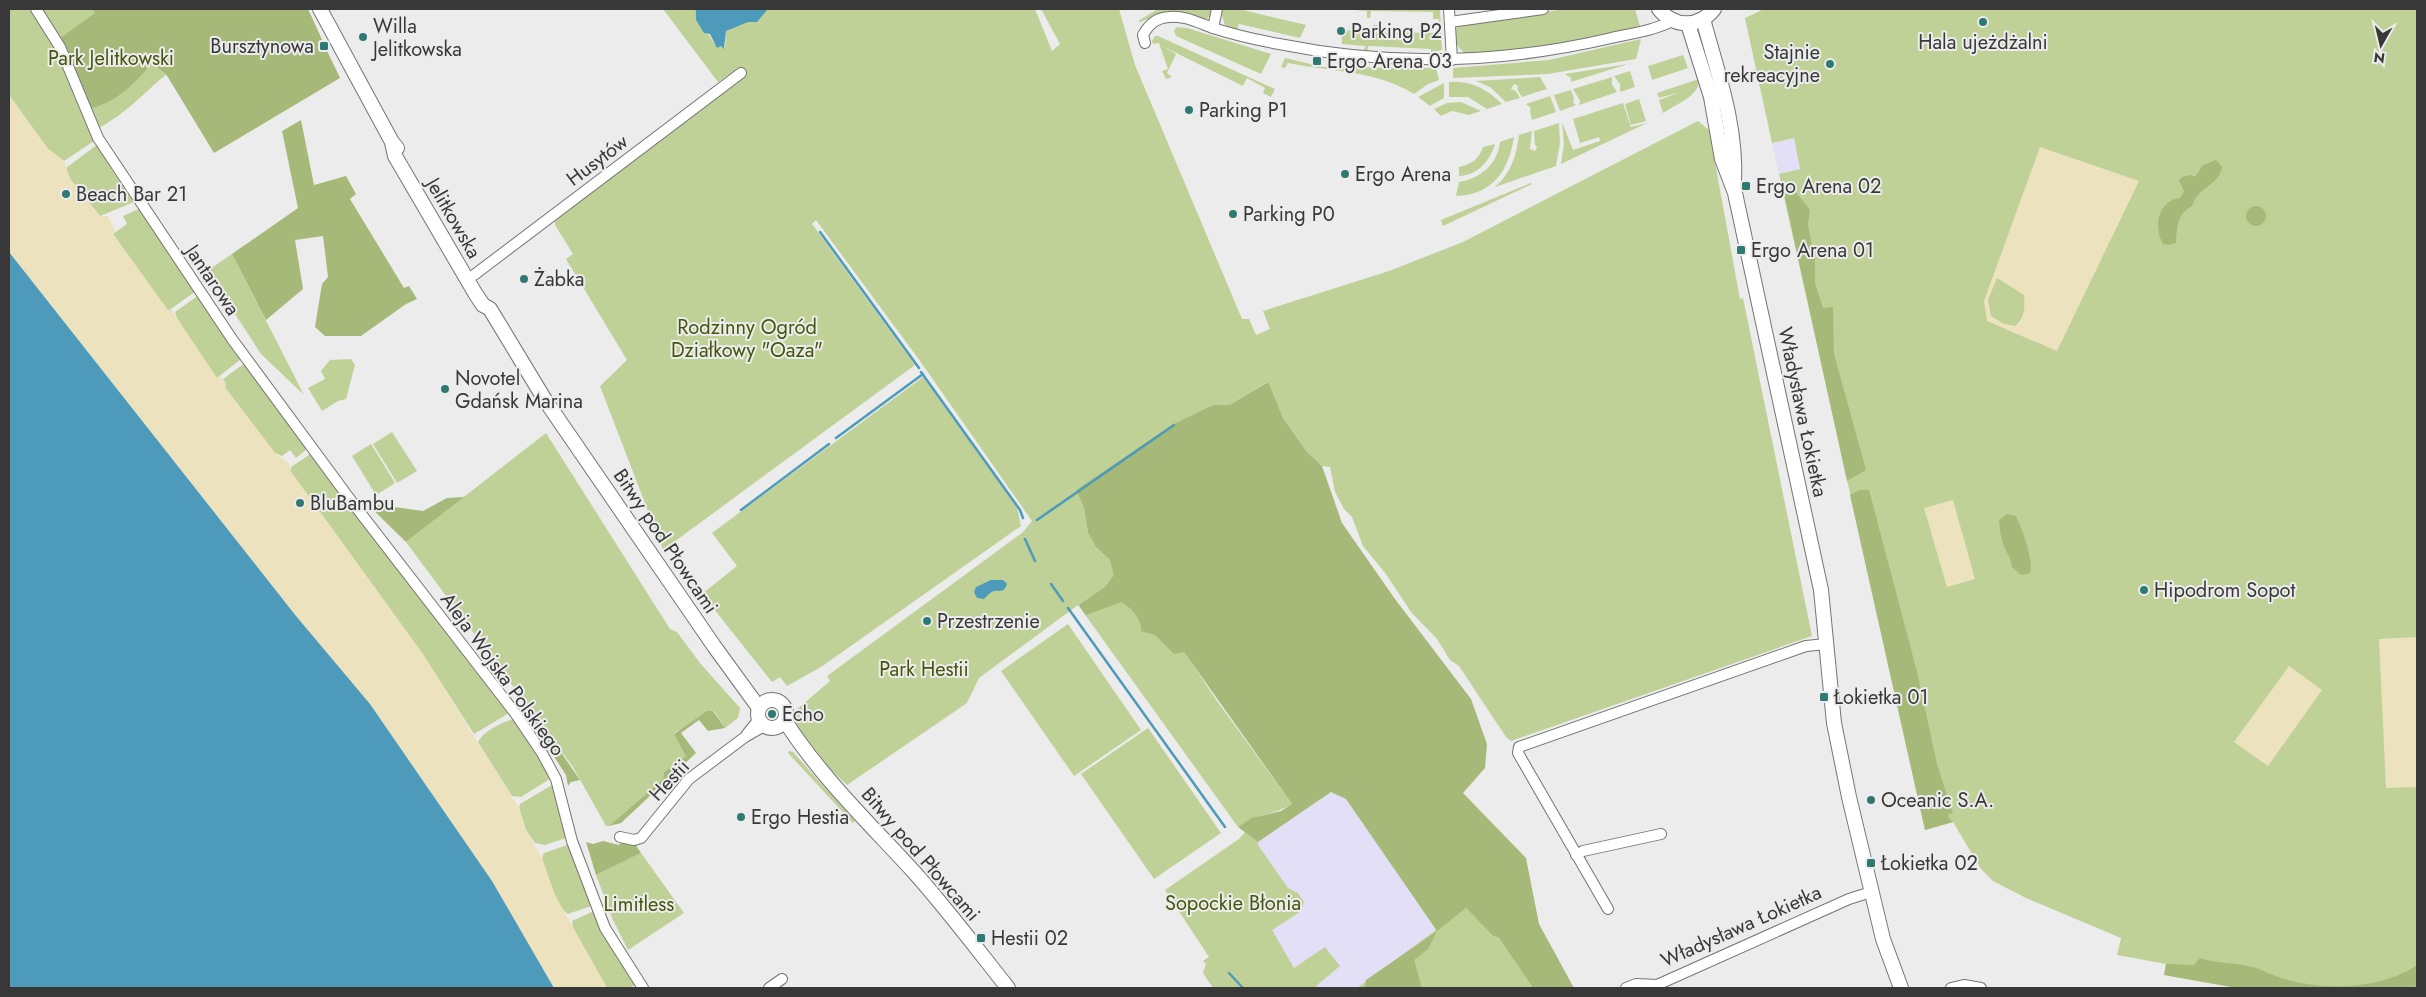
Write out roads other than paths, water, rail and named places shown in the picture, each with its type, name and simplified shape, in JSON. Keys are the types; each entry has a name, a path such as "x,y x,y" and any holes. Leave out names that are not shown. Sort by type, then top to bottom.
{"street":[{"name":"Jantarowa","path":"36,9 60,47 98,138 232,339 391,553"},
{"name":"Jelitkowska","path":"320,9 392,142 395,156 460,268 483,305 490,310 560,421"},
{"path":"1213,28 1217,9"},
{"path":"1449,9 1452,60"},
{"path":"1450,22 1543,9"},
{"path":"1659,9 1672,21"},
{"path":"1146,42 1143,35 1148,26 1161,18 1179,17 1256,40 1354,56 1452,60 1491,58 1549,51 1638,32 1672,21 1688,24 1703,19 1714,9"},
{"name":"Władysława Łokietka","path":"1703,19 1725,93 1735,157 1734,189"},
{"name":"Władysława Łokietka","path":"1688,24 1712,97 1722,159 1734,189 1821,590 1834,723 1871,892 1883,939 1901,988"},
{"name":"Husytów","path":"474,275 741,72"},
{"name":"Jelitkowska","path":"392,142 401,151 489,300 490,310"},
{"name":"Bitwy pod Płowcami","path":"560,421 714,646 768,717 802,748 832,785 915,874 1008,988"},
{"name":"Aleja Wojska Polskiego","path":"391,553 515,713 542,753 556,780 572,841 605,928 643,988"},
{"path":"1608,909 1518,753 1519,747 1806,646 1826,644"},
{"name":"Hestii","path":"620,836 634,840 641,838 689,779 745,737 768,717"},
{"path":"1576,855 1583,851 1660,834"},
{"name":"Władysława Łokietka","path":"1626,988 1636,984 1657,985 1849,899 1871,892"},
{"path":"769,988 782,979"},
{"path":"1951,988 1964,985 1981,988"}],"water":[{"path":"693,9 773,9 767,10 757,22 748,22 726,31 724,49 721,46 717,48 710,34 704,33 696,20 696,11"},
{"path":"9,252 296,616 370,704 492,881 554,988 9,988"},
{"path":"991,580 1003,580 1007,584 1006,587 1003,590 989,594 984,599 977,598 974,592 976,587"}],"waterway":[{"path":"820,232 919,368"},
{"path":"921,372 1020,510 1023,518"},
{"path":"836,438 923,374"},
{"path":"1037,520 1174,425"},
{"path":"741,510 829,444"},
{"path":"1025,539 1035,561"},
{"path":"1051,584 1063,601"},
{"path":"1068,608 1225,827"},
{"path":"1229,973 1243,988"}],"place":[{"name":"Hala ujeżdżalni","path":"1983,22"},
{"name":"Parking P2","path":"1341,31"},
{"name":"Willa Jelitkowska","path":"363,37"},
{"name":"Bursztynowa","path":"324,46"},
{"name":"Ergo Arena 03","path":"1317,61"},
{"name":"Stajnie rekreacyjne","path":"1830,64"},
{"name":"Parking P1","path":"1189,110"},
{"name":"Ergo Arena","path":"1345,174"},
{"name":"Ergo Arena 02","path":"1746,186"},
{"name":"Beach Bar 21","path":"66,194"},
{"name":"Parking P0","path":"1233,214"},
{"name":"Ergo Arena 01","path":"1741,250"},
{"name":"Żabka","path":"524,279"},
{"name":"Novotel Gdańsk Marina","path":"445,389"},
{"name":"BluBambu","path":"300,503"},
{"name":"Hipodrom Sopot","path":"2144,590"},
{"name":"Przestrzenie","path":"927,621"},
{"name":"Łokietka 01","path":"1824,697"},
{"name":"Echo","path":"772,714"},
{"name":"Oceanic S.A.","path":"1871,800"},
{"name":"Ergo Hestia","path":"741,817"},
{"name":"Łokietka 02","path":"1871,863"},
{"name":"Hestii 02","path":"981,938"}],"park label":[{"name":"Park Jelitkowski","path":"111,58"},
{"name":"Rodzinny Ogród Działkowy \"Oaza\"","path":"747,338"},
{"name":"Park Hestii","path":"924,669"},
{"name":"Sopockie Błonia","path":"1233,903"},
{"name":"Limitless","path":"639,904"}]}
